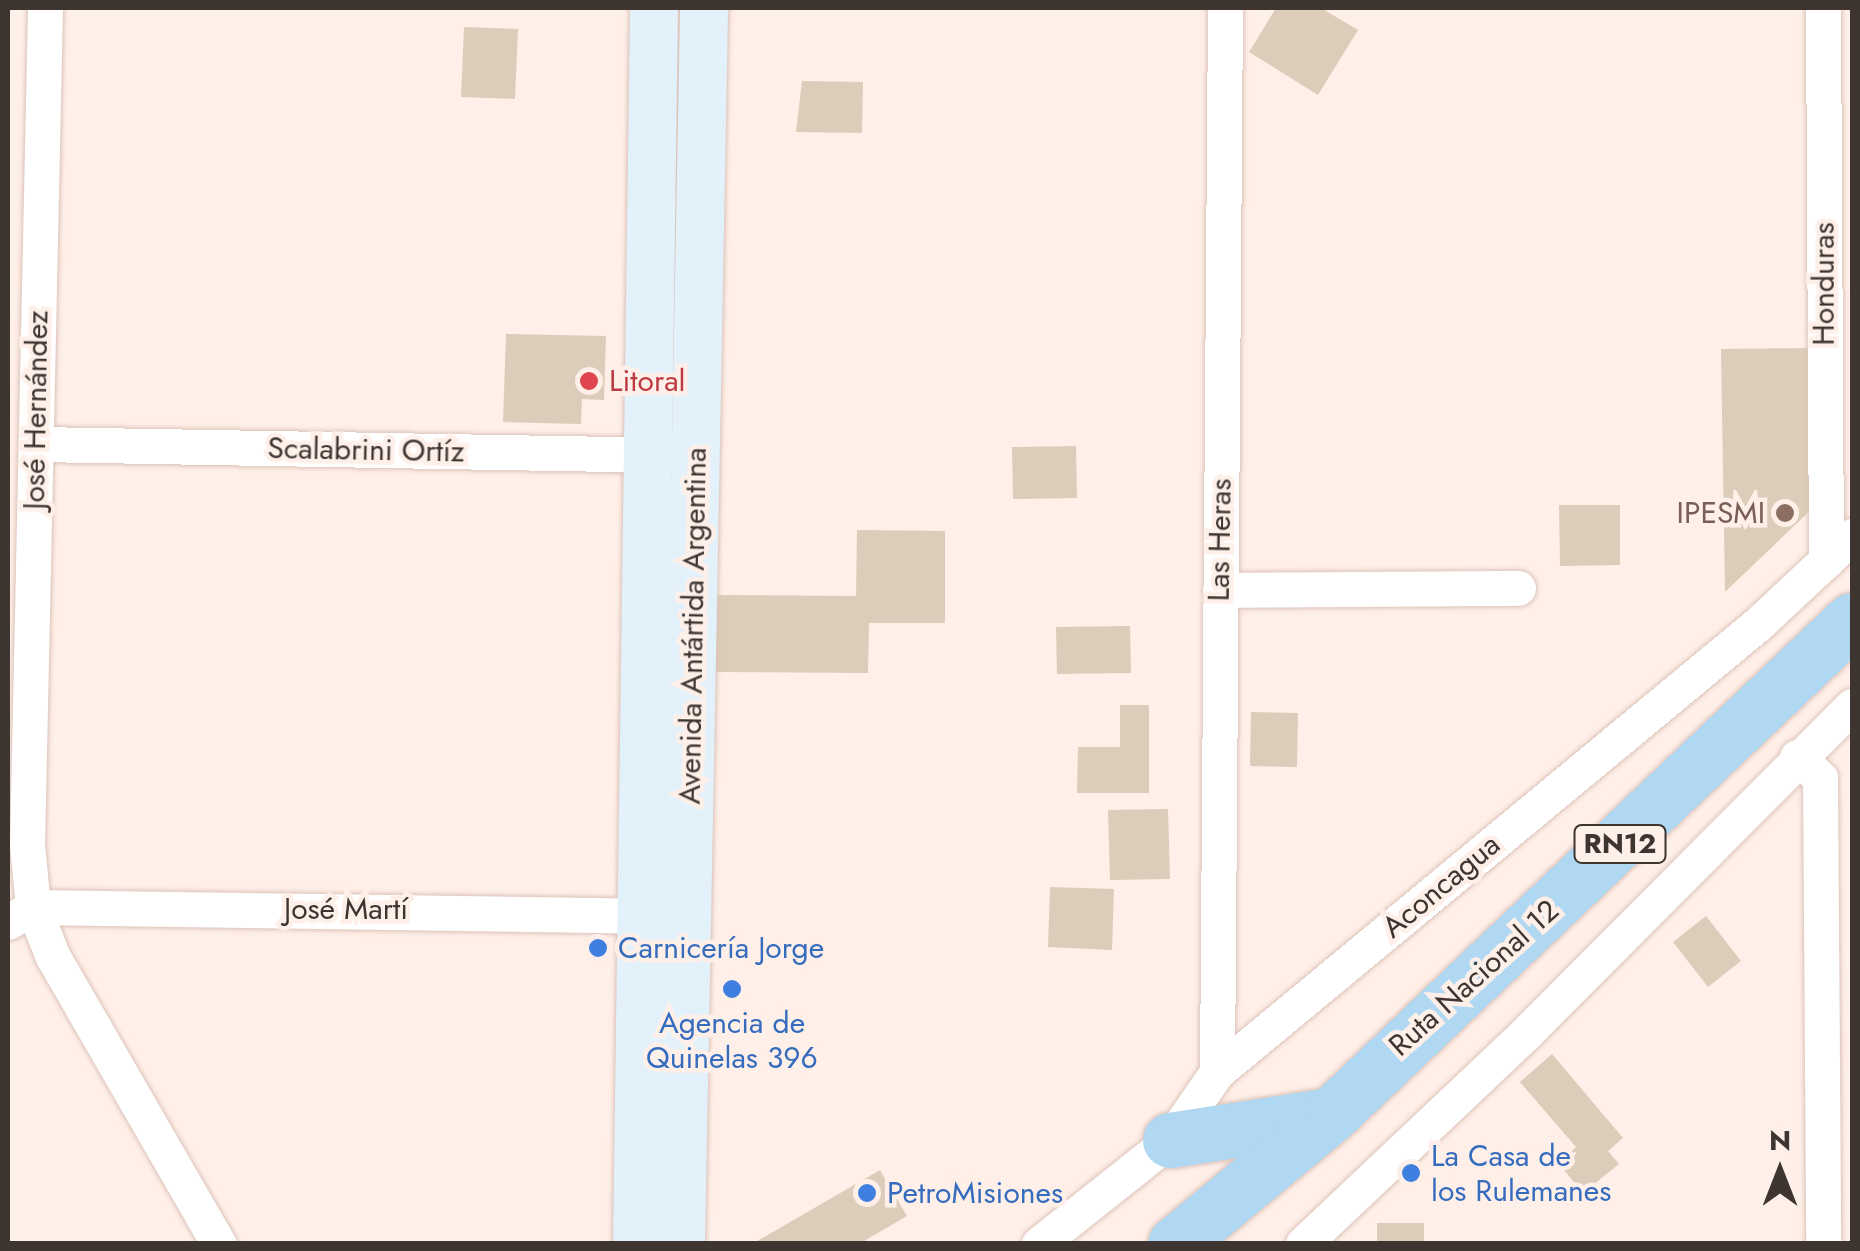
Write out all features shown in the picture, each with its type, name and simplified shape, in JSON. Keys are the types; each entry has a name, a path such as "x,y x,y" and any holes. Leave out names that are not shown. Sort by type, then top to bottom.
{"highway":[{"name":"Ruta Nacional 12","path":"1175,1244 1332,1114 1852,620"},
{"path":"1170,1140 1332,1114"}],"main road":[{"name":"Avenida Antártida Argentina","path":"637,1244 654,8"},
{"name":"Avenida Antártida Argentina","path":"681,1244 704,8"}],"street":[{"name":"José Hernández","path":"45,8 27,844 20,915 53,957 219,1244"},
{"name":"Las Heras","path":"1217,1072 1225,8"},
{"name":"Honduras","path":"1823,8 1826,561"},
{"name":"Scalabrini Ortíz","path":"36,444 696,456"},
{"name":"Aconcagua","path":"1039,1244 1170,1140 1217,1072 1852,536"},
{"path":"1220,590 1518,588"},
{"path":"1303,1244 1526,1032 1823,770 1852,706"},
{"path":"1823,770 1823,1244"},
{"name":"José Martí","path":"20,915 688,916"}],"building":[{"path":"1276,8 1321,8 1358,30 1318,95 1249,52"},
{"path":"464,27 518,29 515,99 461,97"},
{"path":"802,81 863,82 862,133 796,132"},
{"path":"506,334 606,336 604,400 582,399 581,424 503,422"},
{"path":"1815,348 1817,504 1725,592 1721,349"},
{"path":"1076,446 1077,498 1013,499 1012,447"},
{"path":"1559,505 1620,505 1620,565 1560,566"},
{"path":"857,530 945,531 945,623 869,623 868,673 712,672 712,595 856,596"},
{"path":"1130,626 1131,673 1057,674 1056,627"},
{"path":"1120,705 1149,705 1149,793 1077,793 1078,747 1120,747"},
{"path":"1251,712 1298,713 1297,767 1250,766"},
{"path":"1168,809 1170,879 1110,880 1108,810"},
{"path":"1050,887 1114,889 1112,950 1048,947"},
{"path":"1706,916 1741,961 1708,987 1673,942"},
{"path":"1552,1054 1623,1138 1608,1151 1619,1164 1583,1193 1558,1163 1576,1147 1520,1082"},
{"name":"PetroMisiones","path":"880,1170 907,1216 859,1244 752,1244"},
{"path":"1377,1223 1424,1223 1424,1244 1377,1244"}],"place":[{"name":"Litoral","path":"589,381"},
{"name":"IPESMI","path":"1785,513"},
{"name":"Carnicería Jorge","path":"598,948"},
{"name":"Agencia de Quinelas 396","path":"732,989"},
{"name":"La Casa de los Rulemanes","path":"1411,1173"},
{"name":"PetroMisiones","path":"867,1193"}]}
